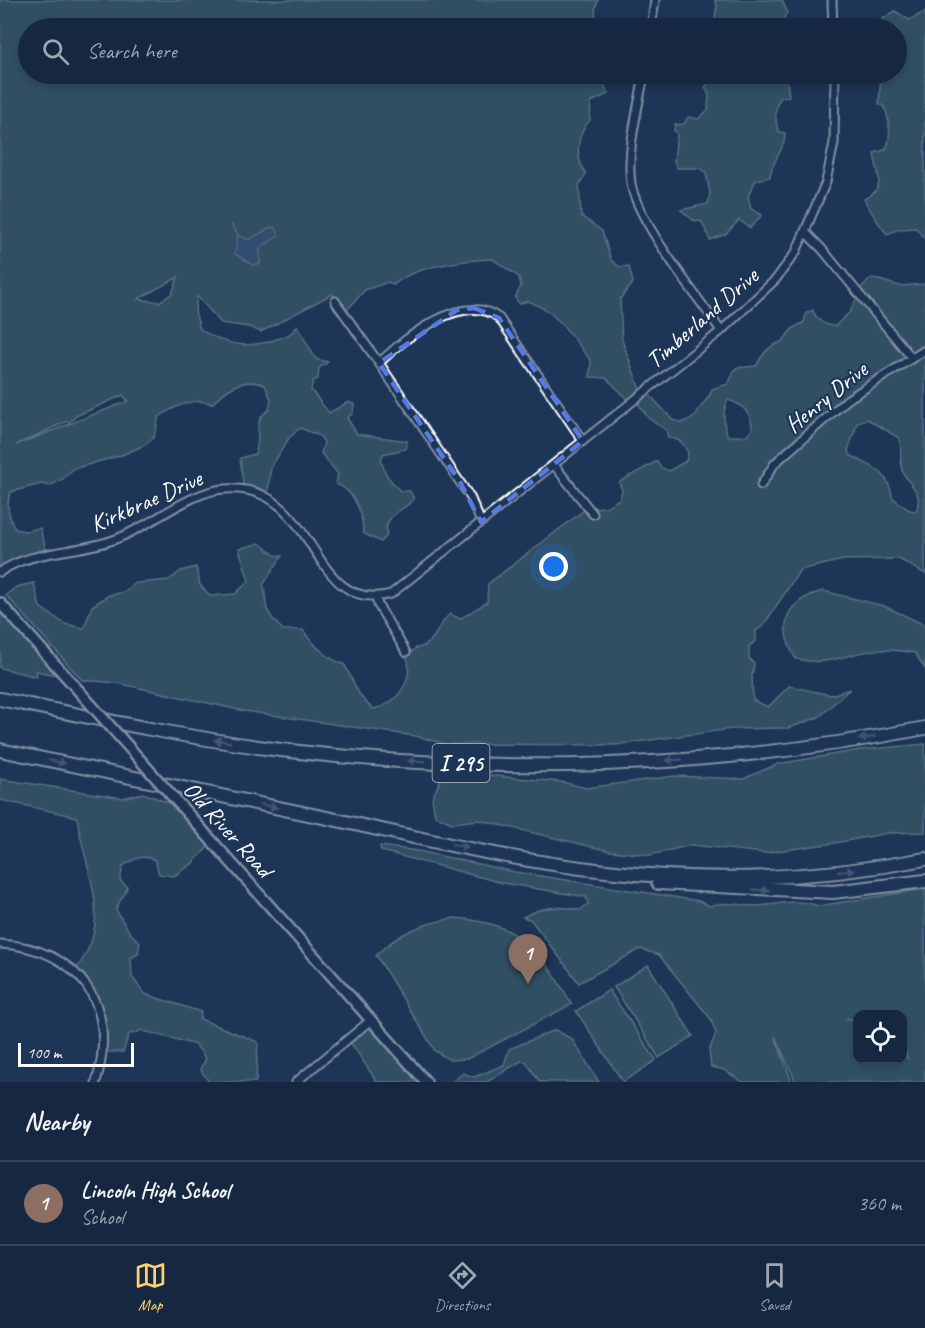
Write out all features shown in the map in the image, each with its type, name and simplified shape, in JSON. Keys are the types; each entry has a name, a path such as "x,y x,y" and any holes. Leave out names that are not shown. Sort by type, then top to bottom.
{"highway":[{"name":"I 295","path":"0,699 161,731 262,747 374,759 476,764 587,764 698,759 808,747 925,728"},
{"path":"0,750 495,853 661,884 792,891 854,891 925,881"},
{"path":"578,867 661,876 746,878 839,872 925,860"}],"main road":[{"name":"Old River Road","path":"0,603 426,1082"}],"street":[{"path":"653,18 656,0"},
{"path":"832,0 833,18"},
{"path":"642,84 630,161 632,191 642,213 721,331"},
{"name":"Timberland Drive","path":"481,522 721,331 776,279 796,252 806,233 831,164 835,121 835,84"},
{"path":"806,233 822,249 911,357"},
{"path":"335,301 470,497 481,522 400,588 391,594 376,597 378,605 406,652"},
{"path":"379,363 394,349 457,310 474,308 491,312 499,318 583,441"},
{"name":"Henry Drive","path":"761,485 775,463 848,399 925,350"},
{"path":"555,465 593,514"},
{"name":"Kirkbrae Drive","path":"0,572 19,562 114,540 204,493 235,488 256,492 277,502 291,514 339,583 361,596 376,597"},
{"path":"0,944 32,947 48,953 72,970 87,987 100,1014 104,1034 103,1054 96,1082"},
{"path":"296,1082 371,1020"}],"highlighted area":[{"path":"474,308 499,318 583,441 481,522 460,482 379,363 457,310"}],"green space":[{"path":"0,0 598,0 595,18 18,18 18,84 604,84 608,94 591,102 590,120 580,139 580,161 586,174 579,185 581,216 602,231 611,260 620,267 629,266 633,283 620,299 622,340 642,395 632,403 606,378 590,377 591,361 570,334 556,318 538,305 527,301 520,304 515,298 521,286 519,277 492,259 440,265 413,273 394,285 388,282 365,290 347,310 332,294 261,332 249,327 221,323 197,296 195,311 200,329 228,342 247,345 267,342 286,336 297,326 316,359 328,362 319,368 318,379 313,381 311,390 329,413 348,402 354,404 353,413 347,418 357,434 407,441 406,449 383,454 381,461 387,476 400,491 410,491 414,499 390,518 386,528 387,535 381,542 363,533 362,519 357,505 349,492 336,484 338,474 321,453 324,443 320,436 300,428 289,438 271,467 267,499 244,492 240,458 255,454 260,419 269,410 271,400 265,385 243,383 223,393 212,404 191,402 165,413 159,417 154,437 145,445 122,455 73,469 63,479 50,486 41,484 11,492 8,510 15,529 25,531 40,528 48,556 15,565 0,575","holes":["178,277 172,294 159,302 138,299","123,395 128,401 16,445 67,421 69,423 76,416"]},
{"path":"715,0 782,0 787,12 784,18 715,18 717,6"},
{"path":"895,11 906,18 884,18"},
{"path":"925,12 925,239 916,228 900,229 887,234 864,199 876,190 879,184 874,153 885,150 889,140 884,106 879,104 880,84 907,84 907,19 909,20"},
{"path":"708,84 787,84 789,96 780,98 777,106 777,124 779,132 785,133 785,139 770,177 756,180 748,196 751,209 762,215 750,228 739,220 726,234 710,240 702,222 693,220 681,210 708,204 710,193 706,173 700,168 677,168 674,161 677,134 674,130 675,125 684,124 688,117 698,119 708,110 709,95 705,87"},
{"path":"872,278 900,286 925,284 925,574 899,559 843,560 800,570 763,626 756,631 756,641 749,646 749,658 754,664 753,700 768,707 789,686 831,695 850,689 819,717 789,728 731,729 615,745 446,744 415,736 244,711 117,683 82,680 6,595 16,587 34,583 40,607 65,624 84,628 92,606 109,595 124,592 136,583 169,580 181,571 196,567 200,585 210,596 235,594 249,581 239,549 259,543 275,555 282,556 263,585 267,609 273,619 283,630 303,630 321,651 344,664 359,694 374,709 390,702 402,690 408,675 407,657 416,648 432,639 450,614 460,619 487,602 488,584 587,508 606,507 620,499 622,490 619,482 657,461 660,467 669,471 686,461 688,453 683,444 678,440 668,438 666,430 648,418 637,402 648,393 673,420 682,423 696,416 712,389 728,384 736,368 756,366 767,350 783,341 792,329 804,322 806,313 813,310 821,322 835,326 850,312 858,296 857,291","holes":["728,400 742,407 751,419 752,430 745,436 728,436 724,418","867,419 899,438 901,467 918,498 916,511 909,510 893,498 887,481 878,470 850,455 848,450 858,422"]},
{"path":"823,591 884,606 925,625 925,669 915,653 891,650 876,650 819,661 796,659 786,636 788,616 792,608 800,601"},
{"path":"4,608 28,634 31,648 57,675 36,671 37,677 0,668 0,611"},
{"path":"925,744 925,832 889,833 763,853 692,845 650,855 610,851 479,820 452,823 435,816 432,798 441,779 464,773 561,782 587,788 675,776 743,779 778,764 860,750"},
{"path":"0,779 123,798 143,793 175,805 211,844 191,865 174,876 159,874 155,860 146,857 135,859 123,866 120,880 127,887 116,910 130,933 140,942 138,954 131,958 132,977 145,994 201,1012 200,1019 258,1042 256,1082 209,1082 200,1069 206,1059 196,1045 140,1030 129,1034 123,1052 103,1052 98,1019 92,1001 72,974 85,955 93,936 95,917 91,878 77,817 0,800"},
{"path":"380,846 418,851 515,872 699,901 710,906 726,904 761,906 801,902 818,906 925,889 925,1082 796,1082 775,1036 792,1082 743,1082 724,1070 711,1067 709,1051 716,1033 710,1018 659,955 640,949 579,983 531,920 523,917 551,908 565,907 580,910 588,904 586,897 503,883 381,851"},
{"path":"455,918 498,926 527,943 550,969 572,1004 467,1059 450,1060 435,1051 376,955 394,940 412,930"},
{"path":"648,965 693,1036 659,1058 614,987"},
{"path":"609,990 656,1060 623,1082 576,1011"},
{"path":"369,1021 423,1082 377,1082 349,1040"},
{"path":"555,1030 572,1039 599,1082 540,1082 526,1062 521,1061 487,1082 452,1082 463,1073 474,1077 504,1065 509,1049"}],"water":[{"path":"271,227 277,229 278,236 260,248 260,264 252,265 235,254 238,235 249,240"}],"waterway":[{"path":"232,225 238,235"}],"place":[{"name":"Lincoln High School","path":"528,984"}]}
